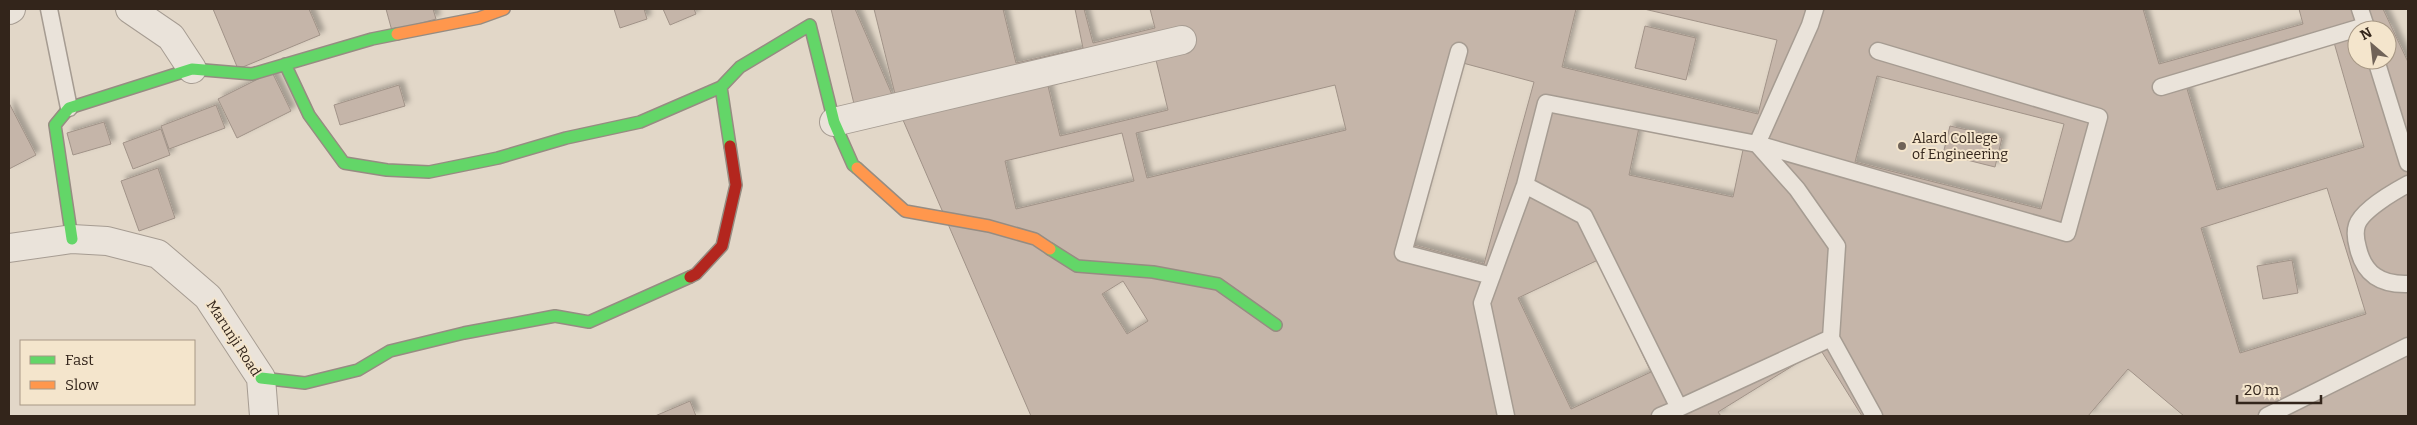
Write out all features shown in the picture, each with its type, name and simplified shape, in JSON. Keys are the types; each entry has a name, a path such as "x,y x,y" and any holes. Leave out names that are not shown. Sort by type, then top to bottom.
{"street":[{"path":"130,9 171,37 192,70"},
{"path":"72,239 55,125 69,108 192,70 252,74 372,39 479,18 504,9"},
{"path":"285,64 309,115 344,162 387,170 429,172 498,158 566,138 640,122 721,87 740,66 809,17 834,122 853,165 905,211 989,226 1035,239 1077,266 1153,272 1218,284 1276,324"},
{"path":"834,122 1182,40"},
{"path":"261,378 304,383 358,370 390,351 464,334 554,316 589,322 696,274 722,246 736,185 721,87"},
{"name":"Marunji Road","path":"9,248 72,239 107,241 158,254 208,297 261,378 264,416"}],"lane":[{"path":"49,9 69,108"},
{"path":"1757,144 1810,25 1815,9"},
{"path":"2161,87 2347,33"},
{"path":"1459,51 1403,253 1492,276"},
{"path":"1506,416 1482,303 1525,185 1546,103 1757,144 2067,233 2099,117 1878,51"},
{"path":"2379,70 2408,164"},
{"path":"1757,144 1797,189 1837,246 1831,338 1874,416"},
{"path":"2408,184 2372,208 2357,224 2356,241 2361,260 2370,274 2382,281 2408,284"},
{"path":"1525,185 1584,216 1679,408"},
{"path":"1660,416 1831,338"},
{"path":"2267,416 2408,346"}],"building":[{"path":"213,9 309,9 320,35 238,69"},
{"path":"386,9 433,9 436,19 392,31"},
{"path":"614,9 644,9 647,19 620,28"},
{"path":"663,9 694,9 696,14 670,25"},
{"path":"831,9 874,9 896,98 855,108"},
{"path":"855,9 2383,9 2388,20 2347,20 2347,70 2397,70 2397,39 2408,62 2408,416 1031,416"},
{"path":"1003,9 1075,9 1083,48 1016,63"},
{"path":"1084,9 1150,9 1155,28 1093,43"},
{"path":"1576,9 1644,9 1777,40 1758,114 1562,67","holes":["1645,26 1696,38 1686,80 1635,68"]},
{"path":"2143,9 2299,9 2303,24 2159,64"},
{"path":"2333,39 2364,147 2217,190 2185,82"},
{"path":"1156,60 1168,110 1060,136 1048,86"},
{"path":"1459,62 1534,82 1484,264 1410,244"},
{"path":"272,72 291,111 237,138 218,99"},
{"name":"Alard College of Engineering","path":"1877,76 2064,124 2041,209 1855,162","holes":["1950,126 2002,138 1995,167 1943,154"]},
{"path":"399,85 405,106 340,125 334,105"},
{"path":"1335,85 1346,130 1147,178 1136,133"},
{"path":"9,103 36,155 9,169"},
{"path":"216,105 225,128 169,149 161,126"},
{"path":"104,122 111,144 73,155 67,133"},
{"path":"1640,123 1744,145 1733,197 1629,175"},
{"path":"161,129 170,155 133,169 123,143"},
{"path":"1122,133 1134,181 1016,209 1005,161"},
{"path":"158,168 175,218 139,231 121,181"},
{"path":"2327,188 2366,314 2240,353 2201,228","holes":["2292,260 2298,293 2263,299 2257,266"]},
{"path":"1598,260 1651,372 1571,409 1518,298"},
{"path":"1123,281 1148,321 1127,334 1102,294"},
{"path":"1820,349 1862,416 1721,416 1718,412"},
{"path":"2128,369 2184,416 2088,416"},
{"path":"690,401 696,416 655,416"}],"traffic: fast":[{"path":"730,146 721,87 740,67 810,25 834,122 853,165 857,168"},
{"path":"72,239 55,125 69,108 192,69 252,74 372,39 397,34"},
{"path":"285,64 309,115 344,163 387,170 429,172 498,158 566,138 640,122 721,87"},
{"path":"1050,249 1077,266 1153,272 1218,284 1276,325"},
{"path":"261,378 305,383 358,370 390,351 464,333 555,316 589,322 690,277"}],"traffic: slow":[{"path":"397,34 479,18 504,9"},
{"path":"857,168 905,211 989,226 1035,239 1050,249"}],"traffic: jam":[{"path":"690,277 696,274 722,246 736,185 730,146"}],"place":[{"name":"Alard College of Engineering","path":"1902,146"}]}
